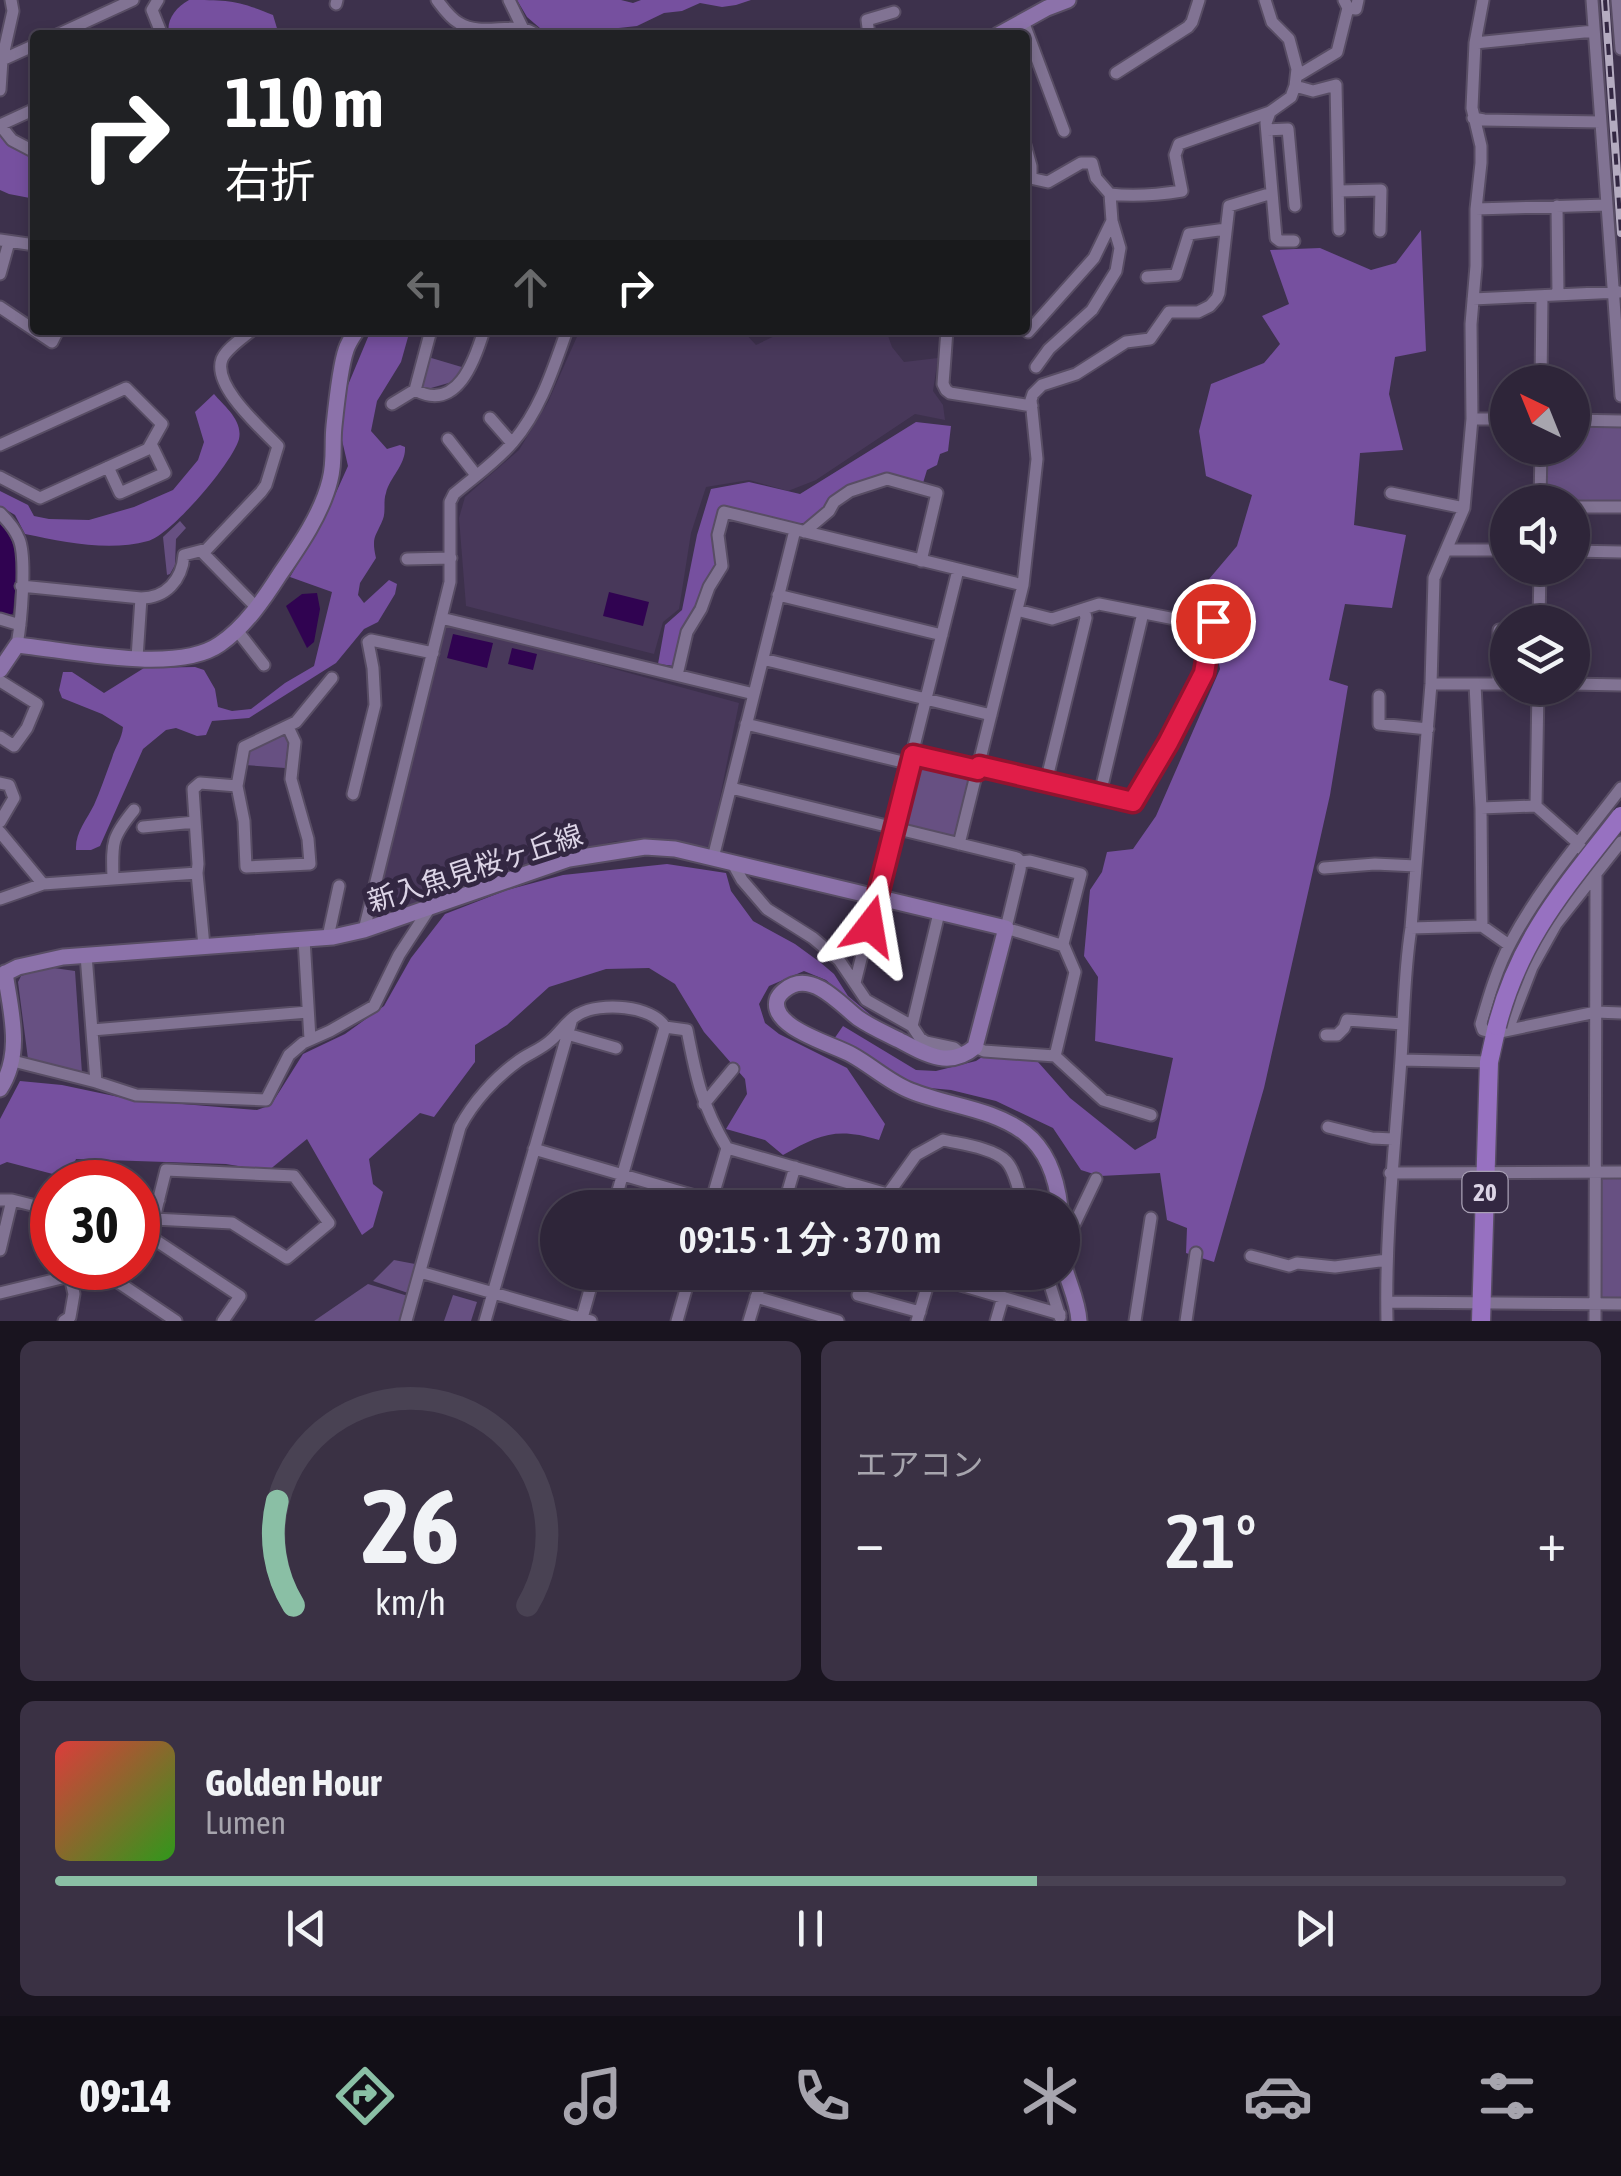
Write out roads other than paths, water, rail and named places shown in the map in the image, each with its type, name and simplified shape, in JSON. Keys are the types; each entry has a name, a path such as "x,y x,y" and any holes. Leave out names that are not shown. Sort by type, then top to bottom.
{"main road":[{"name":"20","path":"1481,1312 1490,1062 1496,1030 1516,967 1530,939 1621,816"}],"street":[{"path":"0,90 13,11 11,0"},
{"path":"68,30 133,0"},
{"path":"158,0 152,10 160,30"},
{"path":"436,0 470,30"},
{"path":"508,0 528,30"},
{"path":"1007,30 1045,4 1068,0"},
{"path":"1116,74 1188,27 1199,0"},
{"path":"1110,194 1148,197 1182,191 1175,155 1179,144 1270,112 1291,96 1296,81 1295,59 1288,39 1272,22 1266,0"},
{"path":"1387,1321 1390,1173 1428,728 1434,578 1464,508 1472,419 1470,362 1481,146 1473,118 1474,43 1482,0"},
{"path":"1592,0 1617,292 1621,396"},
{"path":"1617,0 1621,49"},
{"path":"1296,81 1337,52 1350,2"},
{"path":"868,30 867,20 894,12"},
{"path":"1023,21 1026,30"},
{"path":"1474,43 1594,32"},
{"path":"1030,40 1064,131"},
{"path":"2,60 30,47"},
{"path":"1296,81 1313,90 1336,86 1339,230"},
{"path":"30,111 0,125 12,140 30,149"},
{"path":"1270,112 1266,130 1276,238 1294,241"},
{"path":"1473,118 1601,122"},
{"path":"1266,130 1288,129 1295,206"},
{"path":"1030,179 1048,182 1081,163 1092,163 1096,178 1110,194 1112,222 1120,248 1116,271 1092,310 1049,349 1036,368"},
{"path":"1340,191 1382,190 1380,231"},
{"path":"960,844 1023,586 1037,458 1033,394 1042,385 1076,374 1126,342 1150,339 1168,312 1198,312 1210,306 1219,293 1229,206 1272,193"},
{"path":"1476,208 1607,205"},
{"path":"1557,206 1558,296"},
{"path":"1030,330 1094,258 1112,222"},
{"path":"1148,277 1176,275 1188,234 1226,229"},
{"path":"0,274 5,241 30,244"},
{"path":"1474,300 1617,292"},
{"path":"1541,365 1542,296"},
{"path":"0,306 30,327"},
{"path":"21,586 156,598 180,575 184,555 207,549 266,485 278,446 223,383 221,372 224,355 246,335"},
{"path":"17,645 137,658 188,656 221,644 256,607 293,556 322,503 334,456 334,429 346,350 354,335"},
{"path":"392,404 414,390 430,335"},
{"path":"414,390 434,396 457,385 472,367 482,335"},
{"path":"364,930 450,582 450,502 454,494 512,444 543,396 565,335"},
{"path":"947,335 943,384 946,390 1032,406"},
{"path":"0,445 126,388 162,424 148,449 40,498 0,477"},
{"path":"490,418 512,444"},
{"path":"1472,419 1490,419"},
{"path":"1590,420 1621,421"},
{"path":"448,440 476,475"},
{"path":"108,467 120,493 165,473 151,444"},
{"path":"713,858 778,596 799,531 850,491 887,478 937,492 921,560"},
{"path":"1391,492 1464,508"},
{"path":"1590,508 1621,508"},
{"path":"676,675 686,632 722,566 718,535 724,512 1023,586"},
{"path":"0,513 12,526 22,550 17,645 0,670"},
{"path":"1447,550 1490,550"},
{"path":"1590,551 1621,552"},
{"path":"201,552 256,607"},
{"path":"406,559 451,558"},
{"path":"855,983 958,570"},
{"path":"778,596 942,634"},
{"path":"137,658 141,598"},
{"path":"746,724 1133,802 1204,673 1213,621 1185,621 1099,604 1052,620 1017,610"},
{"path":"1046,782 1086,618 1084,609"},
{"path":"1100,794 1143,612"},
{"path":"441,618 754,694"},
{"path":"0,619 20,625"},
{"path":"236,629 264,665"},
{"path":"352,794 375,704 374,668 368,642 382,641 433,653"},
{"path":"762,659 992,714"},
{"path":"288,727 295,742 291,779 308,839 310,864 246,867 238,786 242,752 246,745 296,722 332,678"},
{"path":"0,680 36,704 27,728 14,746 0,737"},
{"path":"1431,684 1490,684"},
{"path":"1476,684 1482,926"},
{"path":"1590,684 1621,684"},
{"path":"1379,696 1379,724 1428,728"},
{"path":"1536,806 1538,705"},
{"path":"0,783 8,785 14,798 0,822"},
{"path":"204,946 193,789 200,783 238,786"},
{"path":"730,788 1081,874 1064,946 1075,972 1055,1056"},
{"path":"1621,788 1530,908 1510,945 1481,1024 1483,1030 1496,1030 1596,1012 1621,1013"},
{"path":"1481,808 1536,806 1579,844 1596,872 1595,1321"},
{"path":"113,879 112,847 117,831 134,810"},
{"path":"143,827 195,822"},
{"path":"0,832 44,884"},
{"path":"1496,1030 1510,1024 1544,944 1621,842"},
{"name":"新入魚見桜ヶ丘線","path":"2,970 86,955 328,938 364,930 569,858 644,847 732,862 1006,928"},
{"path":"732,862 767,909 822,945 839,960 866,1000 912,1026 926,1042 968,1051 1055,1056 1102,1100 1150,1114"},
{"path":"968,1051 1006,928 1021,862"},
{"path":"1324,868 1416,866"},
{"path":"0,899 44,884 197,872"},
{"path":"328,938 340,886"},
{"path":"13,1061 136,1094 266,1100 289,1055 310,1039 374,1006 399,955 431,906"},
{"path":"912,1026 940,913"},
{"path":"1411,928 1482,926 1510,945"},
{"path":"1006,928 1064,946"},
{"path":"304,939 310,1039"},
{"path":"86,955 96,1082"},
{"path":"0,1089 13,1061 14,1043 2,970"},
{"path":"968,1051 944,1060 930,1057 862,1021 806,982 790,985 777,1000 782,1020 791,1027 846,1051 904,1088 1002,1119 1025,1134 1046,1159 1057,1190"},
{"path":"406,1321 466,1116 515,1063 584,1012 611,1006 648,1013 659,1018 665,1027 687,1030 704,1104 727,1148 874,1190"},
{"path":"92,1030 308,1012"},
{"path":"485,1321 571,1020"},
{"path":"1326,1035 1337,1035 1347,1020 1402,1024"},
{"path":"619,1190 665,1027"},
{"path":"567,1034 616,1048"},
{"path":"1401,1060 1490,1062"},
{"path":"704,1104 734,1069"},
{"path":"1328,1127 1393,1140"},
{"path":"891,1190 916,1154 943,1140 1004,1158 1018,1190"},
{"path":"715,1190 727,1148"},
{"path":"534,1150 669,1190"},
{"path":"788,1190 794,1168"},
{"path":"160,1192 166,1170 294,1176 330,1222 286,1258 232,1223 160,1219"},
{"path":"1390,1173 1621,1172"},
{"path":"1080,1213 1096,1179"},
{"path":"0,1250 6,1200"},
{"path":"1136,1321 1151,1218"},
{"path":"160,1247 240,1296 223,1321"},
{"path":"1186,1321 1196,1254"},
{"path":"1251,1256 1288,1266 1388,1260"},
{"path":"420,1272 586,1320 592,1290"},
{"path":"0,1292 30,1282"},
{"path":"70,1320 73,1290"},
{"path":"130,1290 176,1321"},
{"path":"677,1321 686,1290"},
{"path":"749,1321 758,1290"},
{"path":"858,1295 918,1316 926,1290"},
{"path":"984,1290 1060,1318"},
{"path":"1051,1290 1060,1318"},
{"path":"1072,1290 1079,1321"},
{"path":"756,1297 838,1321"},
{"path":"996,1321 1002,1298"},
{"path":"1386,1302 1481,1312 1621,1304"}],"railway":[{"path":"1605,0 1621,233"}]}
